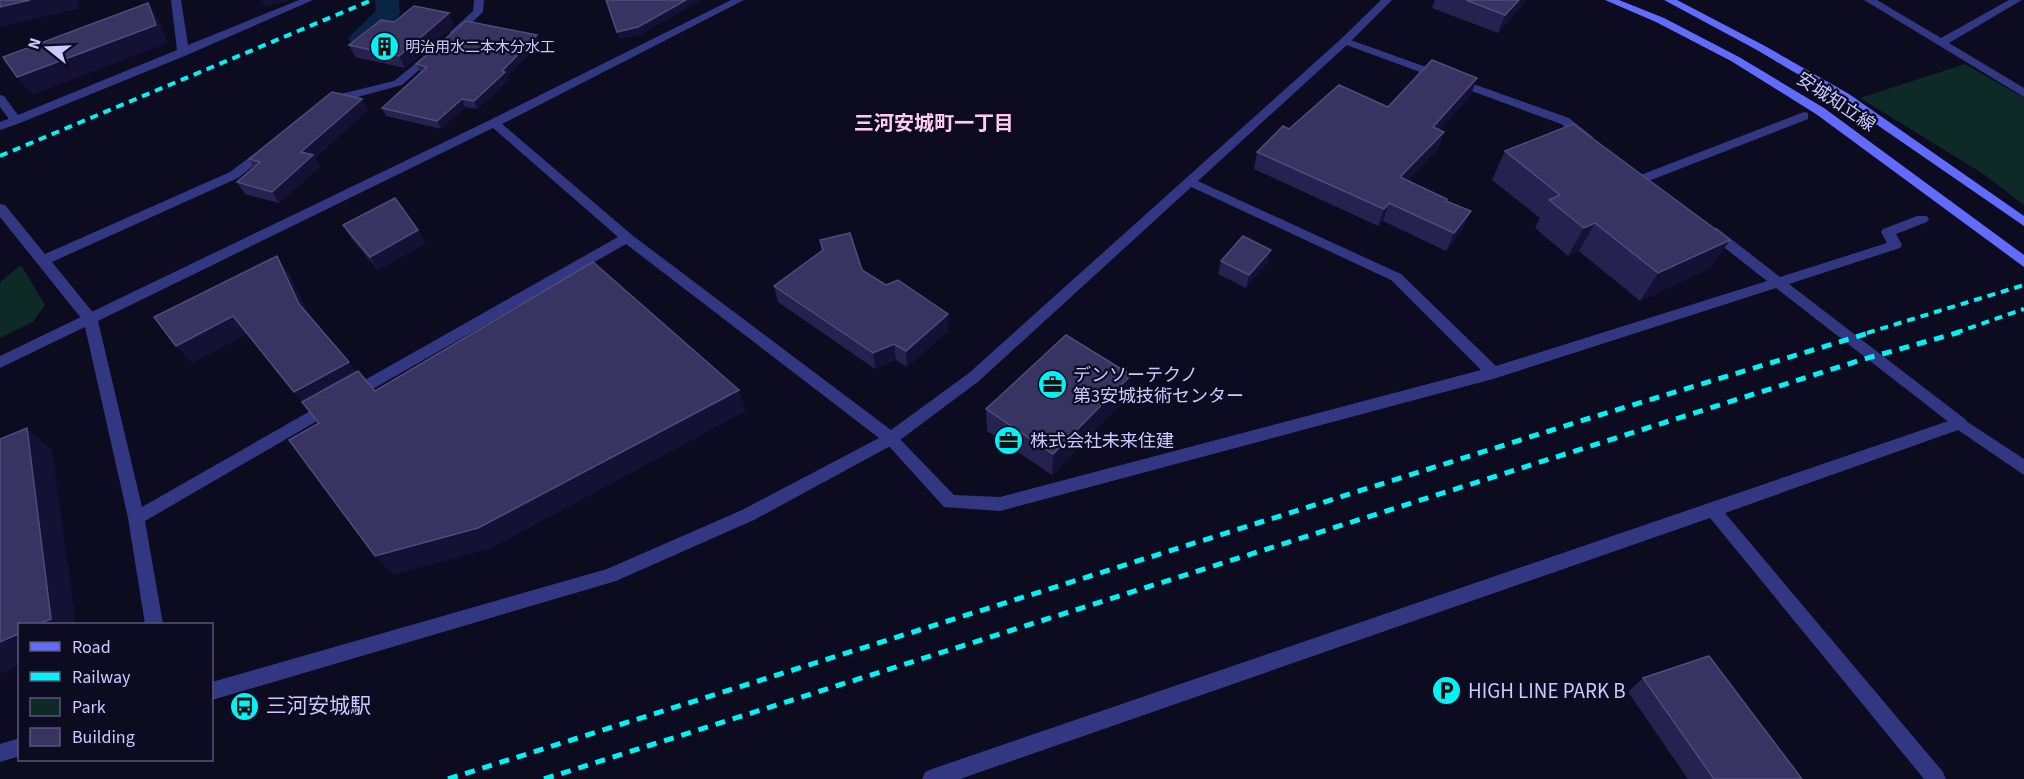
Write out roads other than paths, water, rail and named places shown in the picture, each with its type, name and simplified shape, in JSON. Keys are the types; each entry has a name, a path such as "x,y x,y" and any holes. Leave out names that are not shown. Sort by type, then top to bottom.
{"main road":[{"name":"安城知立線","path":"1610,0 1660,20 1698,39 1821,111 2024,262"},
{"name":"安城知立線","path":"1669,0 1761,48 1845,97 2024,222"}],"street":[{"path":"176,0 183,53"},
{"path":"0,126 308,0"},
{"path":"320,107 329,100 398,83 478,12 479,0"},
{"path":"0,362 494,123 739,0"},
{"path":"213,692 610,576 748,515 891,440 974,377 1387,0"},
{"path":"1869,0 2024,93"},
{"path":"1941,43 2014,1 2024,8"},
{"path":"1345,40 1565,121 1599,147"},
{"path":"0,99 15,120"},
{"path":"1642,179 1804,116"},
{"path":"494,123 627,238 891,440 950,501 1000,504 1493,373 1895,245 1888,232 1922,219"},
{"path":"42,261 234,175 277,141"},
{"path":"1189,181 1396,277 1493,373"},
{"path":"0,208 90,319 136,518 154,623"},
{"path":"1698,220 1960,423 2024,468"},
{"path":"136,518 627,238"},
{"path":"932,779 1960,423"},
{"path":"1713,510 1936,779"},
{"path":"0,753 18,748"}],"waterway":[{"path":"360,38 388,13 387,0"}],"railway":[{"path":"0,156 372,0"},
{"path":"1867,333 2024,285"},
{"path":"1955,333 2024,309"},
{"path":"448,779 1590,418 1872,332"},
{"path":"544,779 1861,360 1960,332"}],"place":[{"name":"明治用水二本木分水工","path":"384,47"},
{"name":"デンソーテクノ 第3安城技術センター","path":"1052,385"},
{"name":"株式会社未来住建","path":"1009,441"},
{"name":"HIGH LINE PARK B","path":"1447,691"},
{"name":"三河安城駅","path":"245,706"}],"district":[{"name":"三河安城町一丁目","path":"934,124"}]}
